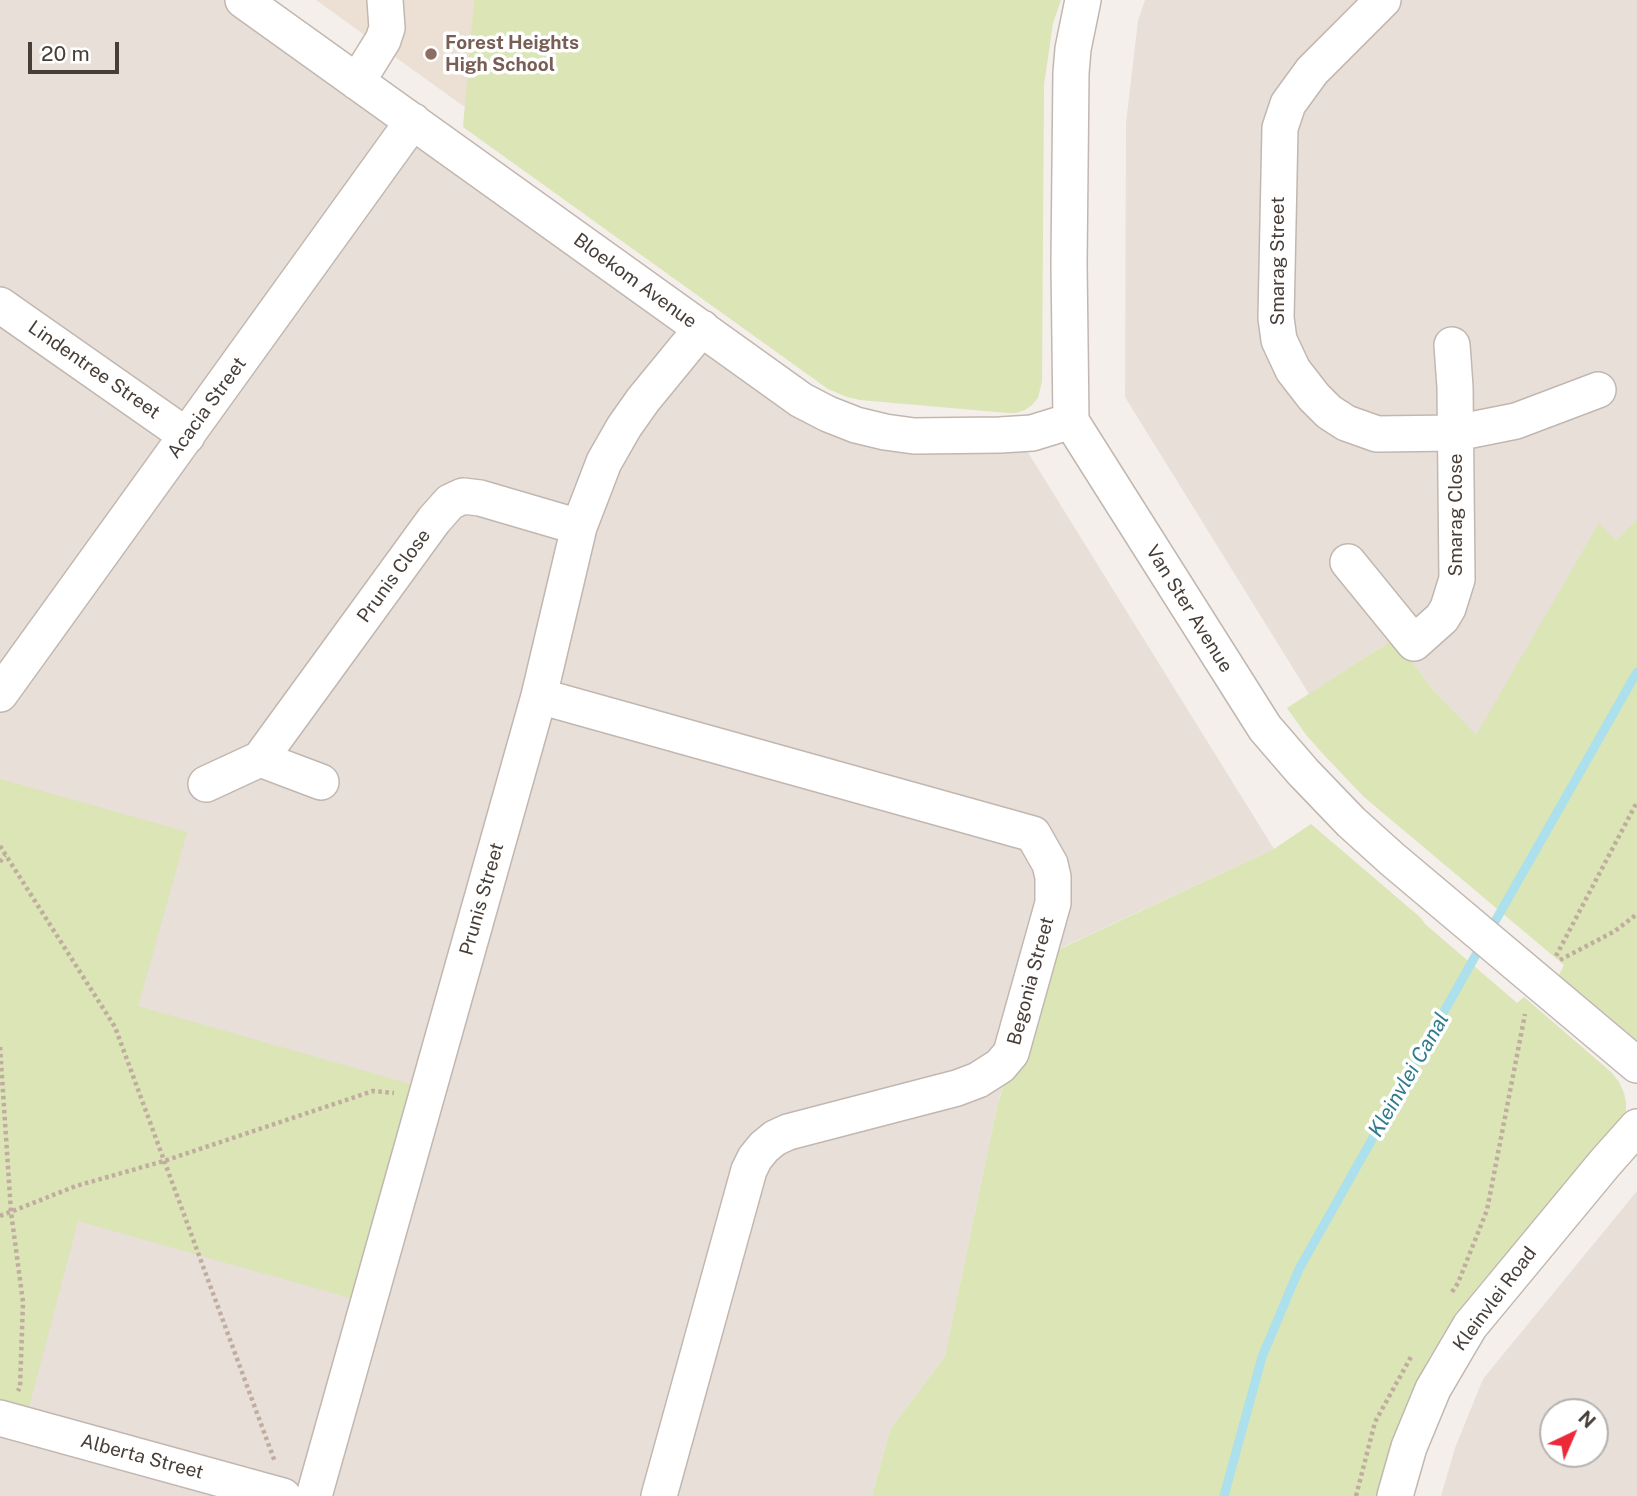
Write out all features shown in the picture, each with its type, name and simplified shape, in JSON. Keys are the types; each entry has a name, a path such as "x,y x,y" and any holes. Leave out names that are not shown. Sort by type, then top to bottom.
{"street":[{"name":"Bloekom Avenue","path":"243,0 802,400 828,414 866,428 914,436 1032,433 1070,421"},
{"path":"358,82 383,40 387,28 385,0"},
{"path":"1070,421 1071,73 1083,0"},
{"name":"Smarag Street","path":"1383,0 1312,71 1288,104 1279,128 1276,318 1279,340 1293,370 1328,412 1346,423 1377,434 1456,433 1516,421 1598,390"},
{"name":"Acacia Street","path":"0,694 413,121"},
{"name":"Lindentree Street","path":"0,305 187,436"},
{"name":"Prunis Street","path":"314,1496 539,696 579,527 604,462 624,427 702,328"},
{"path":"1452,345 1456,433"},
{"name":"Van Ster Avenue","path":"1070,421 1265,727 1303,772 1350,822 1438,897 1529,991 1637,1065"},
{"name":"Smarag Close","path":"1348,562 1414,643 1442,618 1457,579 1456,433"},
{"name":"Prunis Close","path":"206,784 260,759 434,520 450,502 463,496 480,498 579,527"},
{"name":"Begonia Street","path":"539,696 1033,834 1050,864 1053,877 1053,902 1011,1054 1000,1066 978,1080 957,1088 789,1132 769,1142 755,1158 749,1170 659,1496"},
{"path":"260,759 321,782"},
{"name":"Kleinvlei Road","path":"1395,1496 1409,1447 1433,1389 1470,1326 1637,1127"},
{"name":"Alberta Street","path":"4,1419 281,1496"}],"path":[{"path":"1637,802 1553,963 1615,932 1637,914"},
{"path":"0,846 115,1027 280,1475 281,1496"},
{"path":"0,862 5,855"},
{"path":"1451,1295 1487,1210 1529,991"},
{"path":"0,1047 11,1212 23,1302 20,1387 4,1419"},
{"path":"0,1216 76,1186 164,1161 373,1091 387,1091 425,1103"},
{"path":"1356,1496 1375,1422 1414,1351"}],"shaded area":[{"path":"0,0 239,0 800,402 1019,438 1274,849 1039,958 997,1107 945,1356 890,1430 872,1496 0,1496"},
{"name":"Forest Heights High School","path":"316,0 474,0 466,108"},
{"path":"1145,0 1637,0 1637,519 1616,541 1599,524 1476,736 1434,691 1394,639 1309,694 1125,397 1126,123 1138,21"},
{"path":"1637,1191 1637,1496 1441,1496 1455,1448 1483,1379"}],"green space":[{"path":"474,0 1061,0 1053,23 1044,85 1042,381 1038,398 1025,410 1008,413 860,400 828,389 463,127"},
{"path":"1637,519 1637,1040 1559,975 1564,965 1364,797 1307,736 1287,708 1394,639 1434,691 1476,735 1599,523 1616,541"},
{"path":"0,779 187,832 138,1006 414,1085 354,1299 78,1221 29,1407 0,1399"},
{"path":"1311,824 1517,1003 1524,997 1611,1072 1619,1082 1626,1102 1626,1111 1620,1120 1476,1289 1445,1331 1428,1360 1402,1417 1379,1496 872,1496 890,1430 945,1356 997,1107 1051,953 1274,849"}],"waterway":[{"name":"Kleinvlei Canal","path":"1489,932 1637,672"},
{"name":"Kleinvlei Canal","path":"1224,1496 1262,1357 1299,1269 1482,944"}],"place":[{"name":"Forest Heights High School","path":"431,54"}]}
